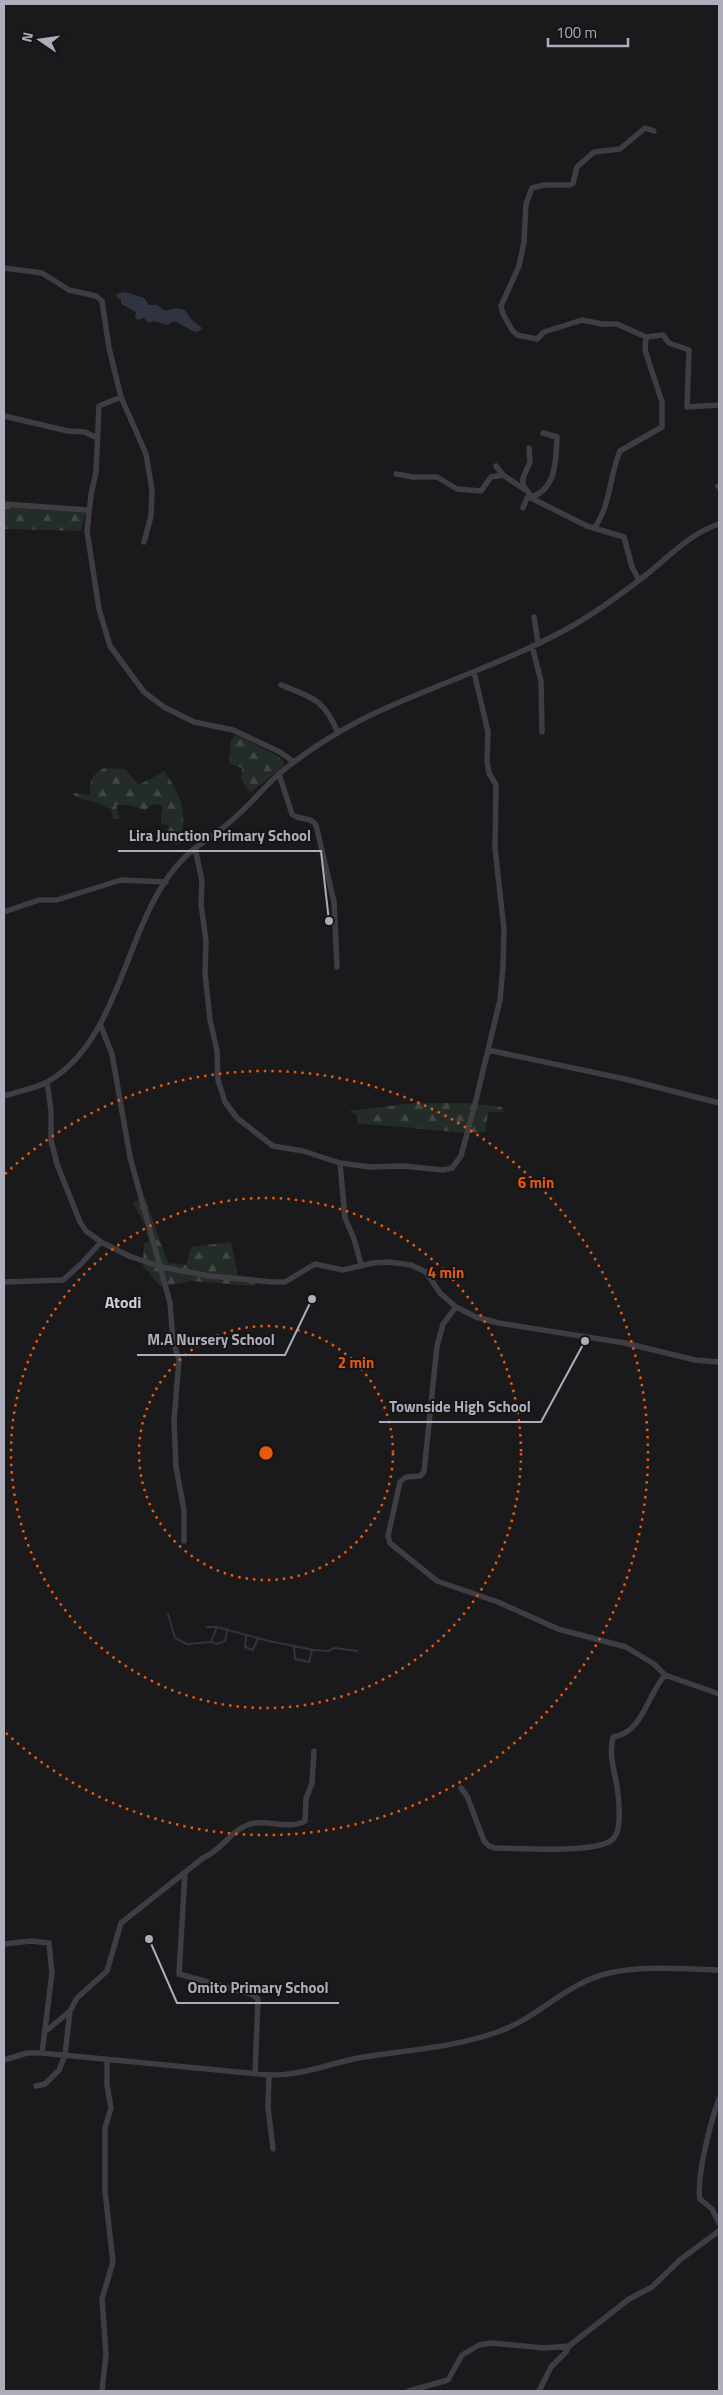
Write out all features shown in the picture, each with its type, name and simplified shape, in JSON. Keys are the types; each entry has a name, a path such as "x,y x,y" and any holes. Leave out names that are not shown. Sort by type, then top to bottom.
{"street":[{"path":"654,131 645,128 620,149 594,152 577,167 570,185 544,185 532,188 526,204 524,242 519,266 501,306 503,314 512,330 532,340 536,340 544,332 582,320 602,324 617,324 646,337 663,335 669,343 689,350 687,407 719,405"},
{"path":"4,268 42,273 69,290 100,298 105,308 109,348 121,397 146,454 151,482 152,516 144,542"},
{"path":"594,528 606,510 610,482 620,451 662,427 662,402 645,350 646,337"},
{"path":"121,397 99,406 96,472 88,510 89,547 94,563 99,609 110,646 144,692 153,700 181,717 233,730 280,752 294,762"},
{"path":"4,416 68,431 85,432 97,438"},
{"path":"523,508 529,498 543,492 550,484 557,438 543,433"},
{"path":"524,490 523,478 530,462 528,448"},
{"path":"496,466 503,475 524,490 529,498 594,528 624,537 632,567 639,580"},
{"path":"396,474 413,477 437,477 446,480 457,489 470,491 481,490 491,476 503,475"},
{"path":"4,504 88,510"},
{"path":"4,1096 47,1082 61,1072 76,1056 100,1024 120,981 138,932 177,865 195,848 214,836 235,818 279,774 294,762 338,733 383,709 474,672 573,626 639,580 692,536 719,524"},
{"path":"534,617 538,643"},
{"path":"532,646 540,681 542,732"},
{"path":"195,848 202,881 202,904 206,941 205,973 210,1020 217,1051 219,1086 225,1102 243,1124 273,1146 298,1150 340,1163 370,1167 404,1166 443,1170 455,1166 465,1144 502,991 504,930 495,848 496,786 489,773 487,762 488,732 474,672"},
{"path":"281,684 312,697 332,718 338,733"},
{"path":"279,774 292,814 296,817 312,821 316,825 334,902 337,967"},
{"path":"4,912 39,900 56,900 121,880 166,882"},
{"path":"100,1024 112,1054 130,1157 170,1303 173,1341 179,1360 174,1420 176,1466 184,1510 184,1541"},
{"path":"488,1050 625,1079 719,1104"},
{"path":"47,1082 51,1110 51,1140 62,1180 84,1228 101,1242 128,1256 161,1267 210,1276 284,1283 314,1264 342,1270 361,1264 389,1262 419,1268 426,1272 440,1293 456,1307 499,1323 625,1344 695,1360 719,1362"},
{"path":"340,1163 345,1218 354,1239 361,1264"},
{"path":"4,1282 63,1280 101,1242"},
{"path":"456,1307 443,1324 437,1346 424,1472 420,1476 406,1477 400,1482 388,1536 390,1543 437,1581 498,1602 558,1629 626,1647 654,1664 665,1675 719,1694"},
{"path":"460,1788 467,1796 484,1841 489,1846 495,1848 586,1849 608,1842 614,1838 619,1816 618,1793 611,1759 612,1737 622,1735 638,1721 652,1692 665,1675"},
{"path":"36,2086 45,2084 54,2076 64,2055 70,2011 77,1998 107,1971 121,1923 203,1858 218,1851 230,1836 244,1827 261,1822 296,1824 305,1821 306,1799 312,1783 314,1750"},
{"path":"185,1872 179,1974 251,1994 258,1999 255,2074"},
{"path":"4,1944 31,1941 49,1942 52,1973 42,2053"},
{"path":"4,2060 27,2053 42,2053 255,2074 292,2075 357,2058 455,2042 500,2031 530,2018 566,1990 611,1973 646,1969 719,1970"},
{"path":"45,2032 70,2011"},
{"path":"102,2391 106,2354 102,2299 113,2262 105,2191 105,2128 111,2108 107,2060"},
{"path":"269,2075 268,2107 272,2150"},
{"path":"719,2099 710,2130 699,2194 700,2199 712,2209 719,2223"},
{"path":"539,2391 551,2367 566,2352 569,2346 630,2298 652,2287 681,2259 719,2231"},
{"path":"409,2391 448,2380 455,2372 462,2356 479,2345 492,2343 544,2348 569,2346"}],"green space":[{"path":"4,506 86,512 81,531 4,529"},
{"path":"236,735 276,755 284,762 283,767 250,793 241,779 242,768 229,763 231,739"},
{"path":"104,768 125,769 139,785 165,771 182,805 181,843 177,845 171,842 168,835 168,825 161,824 162,805 154,804 145,810 129,805 116,805 120,819 113,819 111,810 98,803 76,797 73,793 91,795 90,786 92,779 96,773"},
{"path":"415,1103 469,1103 502,1107 504,1112 488,1112 485,1132 465,1133 357,1123 357,1115 349,1111"},
{"path":"145,1197 168,1263 186,1265 191,1247 231,1242 239,1281 255,1283 255,1286 191,1281 161,1287 143,1266 144,1243 149,1241 145,1225 133,1203"}],"water":[{"path":"125,292 144,298 149,305 157,305 165,311 177,308 185,310 191,319 202,328 200,331 195,332 174,321 167,325 154,321 149,323 144,318 138,320 135,317 136,312 121,304 121,299 117,298 116,294"}],"waterway":[{"path":"168,1614 175,1638 187,1644 211,1642 217,1627 269,1641 314,1650 328,1651 335,1648 357,1651"},
{"path":"207,1627 217,1627"},
{"path":"211,1642 217,1644 225,1641 227,1630"},
{"path":"246,1635 245,1647 253,1650 258,1638"},
{"path":"294,1646 295,1659 309,1662 312,1650"}],"place":[{"name":"Lira Junction Primary School","path":"329,921"},
{"name":"M.A Nursery School","path":"312,1299"},
{"name":"Townside High School","path":"585,1341"},
{"name":"Omito Primary School","path":"149,1939"}],"district":[{"name":"Atodi","path":"123,1302"}]}
